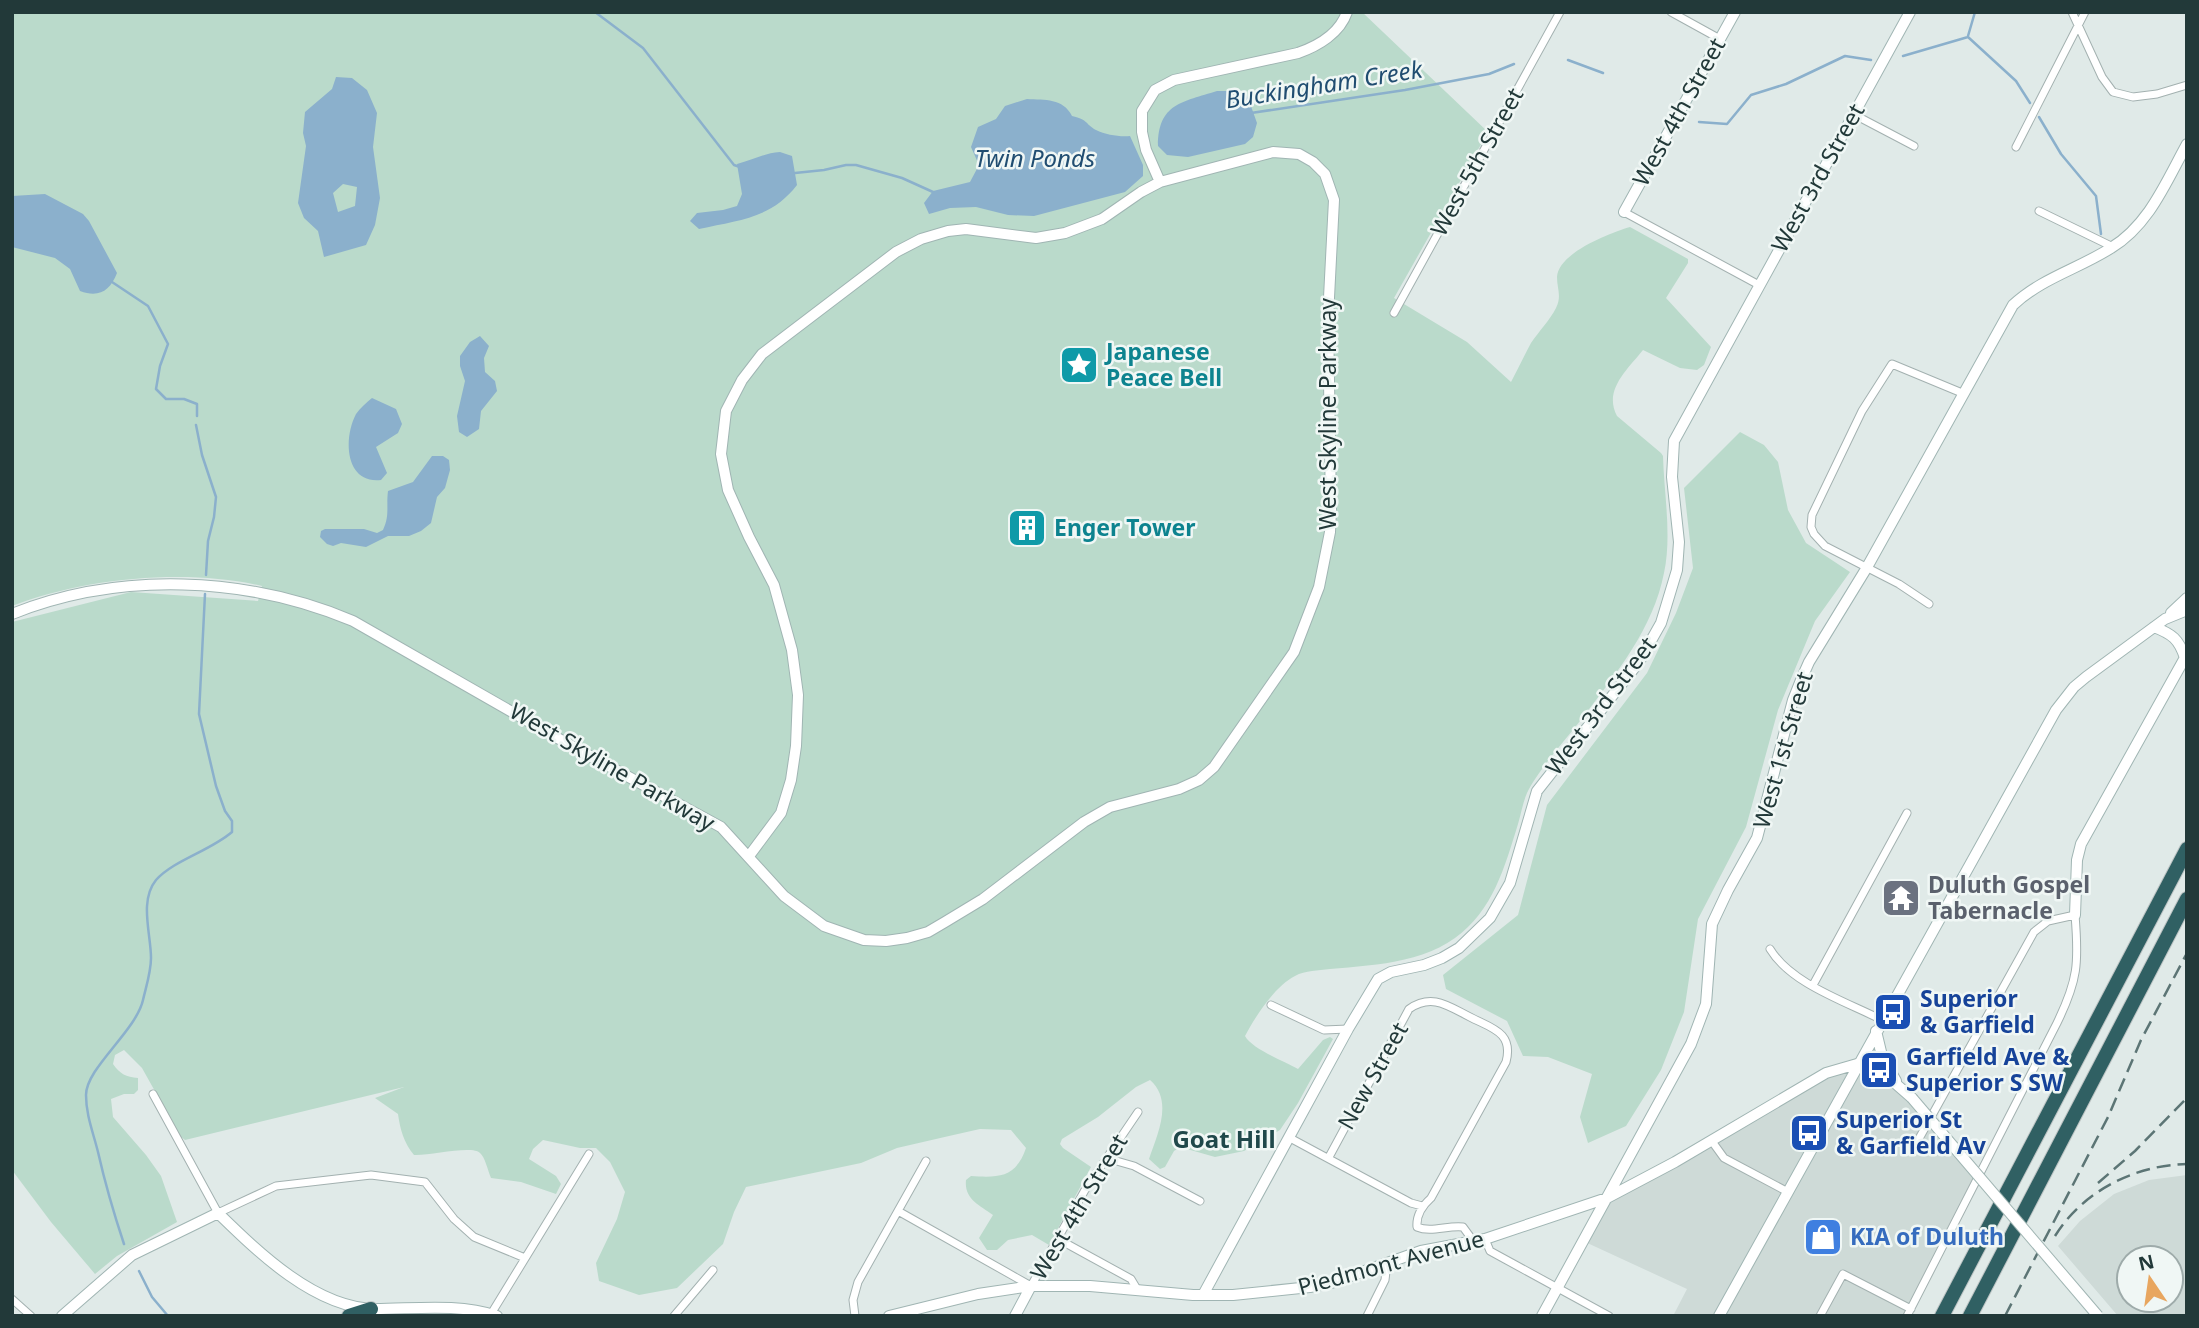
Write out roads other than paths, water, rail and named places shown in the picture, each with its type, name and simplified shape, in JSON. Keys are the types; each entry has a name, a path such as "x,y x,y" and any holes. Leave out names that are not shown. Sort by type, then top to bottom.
{"highway":[{"path":"1942,1316 2187,849"},
{"path":"1969,1316 2187,898"},
{"path":"349,1316 371,1309"}],"street":[{"path":"1160,182 1143,141 1142,111 1155,90 1174,80 1313,48 1334,32 1347,12"},
{"name":"West 5th Street","path":"1394,313 1560,12"},
{"path":"1671,12 1720,39"},
{"name":"West 4th Street","path":"1624,212 1735,12"},
{"name":"West 3rd Street","path":"1203,1295 1378,979 1391,972 1442,958 1459,948 1490,918 1510,883 1537,791 1639,662 1661,623 1677,570 1679,542 1672,477 1674,441 1910,12"},
{"path":"2072,12 2102,77 2113,92 2133,97 2157,94 2187,85"},
{"path":"2016,147 2085,12"},
{"path":"1853,114 1914,146"},
{"name":"West 1st Street","path":"1542,1316 1701,1021 1707,995 1712,925 1728,890 1758,838 1794,700 1809,662 1866,569 2013,305 2031,289 2113,247 2146,219 2187,144"},
{"name":"West Skyline Parkway","path":"12,614 99,590 173,584 267,593 319,607 353,621 720,828 784,896 824,926 864,940 886,941 928,932 983,899 1084,822 1110,807 1179,789 1199,780 1214,767 1237,738 1294,652 1320,587 1330,532 1328,317 1334,213 1330,184 1325,174 1313,162 1285,151 1206,168 1160,182 1102,219 1065,233 1036,238 966,229 921,239 897,253 762,354 742,380 726,411 721,454 729,490 774,585 792,650 798,695 796,746 791,780 781,813 749,856"},
{"path":"2039,211 2113,247"},
{"path":"1624,212 1759,285"},
{"path":"1929,604 1899,584 1821,543 1811,527 1812,515 1862,411 1892,364 1962,394"},
{"path":"1720,1316 1875,1031 2056,710 2074,687 2154,627 2187,598"},
{"path":"2165,618 2187,610"},
{"path":"1820,1316 1843,1274 1909,1312 2057,1023 2073,988 2078,963 2075,915 2077,860 2081,844 2186,656 2176,638 2154,627"},
{"path":"1814,985 1907,813"},
{"path":"1916,1144 2034,932 2048,921 2075,915"},
{"path":"1770,949 1783,966 1882,1020"},
{"name":"New Street","path":"1329,1157 1409,1009 1424,1002 1445,1003 1498,1031 1507,1044 1509,1053 1431,1198 1422,1206"},
{"path":"1271,1006 1324,1030 1348,1029"},
{"path":"1875,1031 1882,1056 1900,1086"},
{"path":"1857,1064 1881,1073 1912,1098 2098,1316"},
{"name":"Piedmont Avenue","path":"889,1316 978,1294 1031,1286 1136,1289 1203,1295 1253,1294 1310,1287 1353,1276 1422,1251 1479,1241 1607,1198 1826,1073 1857,1064"},
{"path":"153,1094 218,1213 286,1275 332,1299 371,1309 430,1307 494,1315 537,1236 589,1154"},
{"name":"West 4th Street","path":"1015,1316 1106,1158 1138,1112"},
{"path":"1290,1138 1411,1203 1422,1206 1417,1227 1423,1230 1462,1227 1490,1251 1609,1316"},
{"path":"1711,1140 1724,1158 1788,1192"},
{"path":"1106,1158 1134,1166 1200,1201"},
{"path":"855,1316 853,1300 856,1288 926,1161"},
{"path":"62,1316 132,1255 276,1186 344,1177 394,1176 425,1182 454,1219 474,1237 525,1258"},
{"path":"898,1211 1031,1286"},
{"path":"1058,1239 1130,1279 1136,1289"},
{"path":"1367,1316 1385,1280 1387,1263"},
{"path":"674,1316 713,1270"},
{"path":"12,1298 31,1316"}],"water":[{"path":"336,77 352,78 367,90 377,113 373,147 380,198 375,225 366,245 324,257 318,231 304,218 298,203 306,146 303,133 305,112 332,89","holes":["343,184 357,187 355,206 338,212 333,193"]},
{"name":"Twin Ponds","path":"1217,91 1238,91 1247,95 1257,123 1253,137 1245,144 1188,157 1167,155 1158,146 1162,121 1168,113 1183,102"},
{"name":"Twin Ponds","path":"1027,99 1059,103 1072,116 1096,130 1130,136 1143,165 1143,176 1125,192 1034,216 1008,215 976,207 950,208 929,214 924,203 933,191 970,182 979,165 971,147 978,127 996,119 1005,106"},
{"path":"780,152 792,156 797,185 776,205 753,216 699,229 690,221 697,213 737,206 742,194 737,164"},
{"path":"45,194 83,214 89,221 117,273 103,291 93,294 80,291 70,269 55,258 12,247 12,196"},
{"path":"480,336 489,346 484,358 485,372 495,381 497,391 481,411 479,429 467,437 459,432 457,416 465,381 460,356 470,342"},
{"path":"372,398 396,409 402,424 398,433 376,447 387,473 381,480 360,475 350,458 349,435 352,424 356,414"},
{"path":"432,456 443,456 449,460 450,470 445,488 437,497 431,523 421,531 409,536 388,536 366,547 341,543 333,546 320,537 321,531 325,529 364,529 377,533 383,530 388,491 413,482"}],"waterway":[{"name":"Buckingham Creek","path":"595,12 643,48 734,165 740,167"},
{"path":"1968,36 1975,12"},
{"name":"Buckingham Creek","path":"1903,56 1968,37 2016,81 2030,103"},
{"name":"Buckingham Creek","path":"1699,122 1727,124 1751,95 1786,84 1845,56 1871,60"},
{"name":"Buckingham Creek","path":"1568,60 1603,73"},
{"name":"Buckingham Creek","path":"1251,113 1405,90 1489,74 1514,64"},
{"name":"Buckingham Creek","path":"2039,117 2061,154 2096,196 2101,234"},
{"name":"Buckingham Creek","path":"795,173 856,165 902,178 933,192"},
{"path":"112,282 148,306 168,344 156,389 166,399 184,399 197,404 197,416"},
{"path":"196,425 202,455 216,497 208,541 206,575"},
{"path":"124,1244 88,1117 88,1084 139,1012 143,1000 151,963 147,918 151,888 156,880 172,867 232,832 232,821 225,811 216,786 199,714 205,594"},
{"path":"139,1271 152,1297 168,1316"}],"railway":[{"path":"2005,1316 2108,1117 2141,1040 2187,953"},
{"path":"2098,1183 2135,1151 2187,1098"},
{"path":"2055,1236 2080,1206 2112,1184 2148,1169 2187,1164"}],"place":[{"name":"Japanese Peace Bell","path":"1079,365"},
{"name":"Enger Tower","path":"1027,528"},
{"name":"Duluth Gospel Tabernacle","path":"1901,898"},
{"name":"Superior & Garfield","path":"1893,1012"},
{"name":"Garfield Ave & Superior S SW","path":"1879,1070"},
{"name":"Superior St & Garfield Av","path":"1809,1133"},
{"name":"KIA of Duluth","path":"1823,1237"}],"district":[{"name":"Goat Hill","path":"1224,1140"}]}
